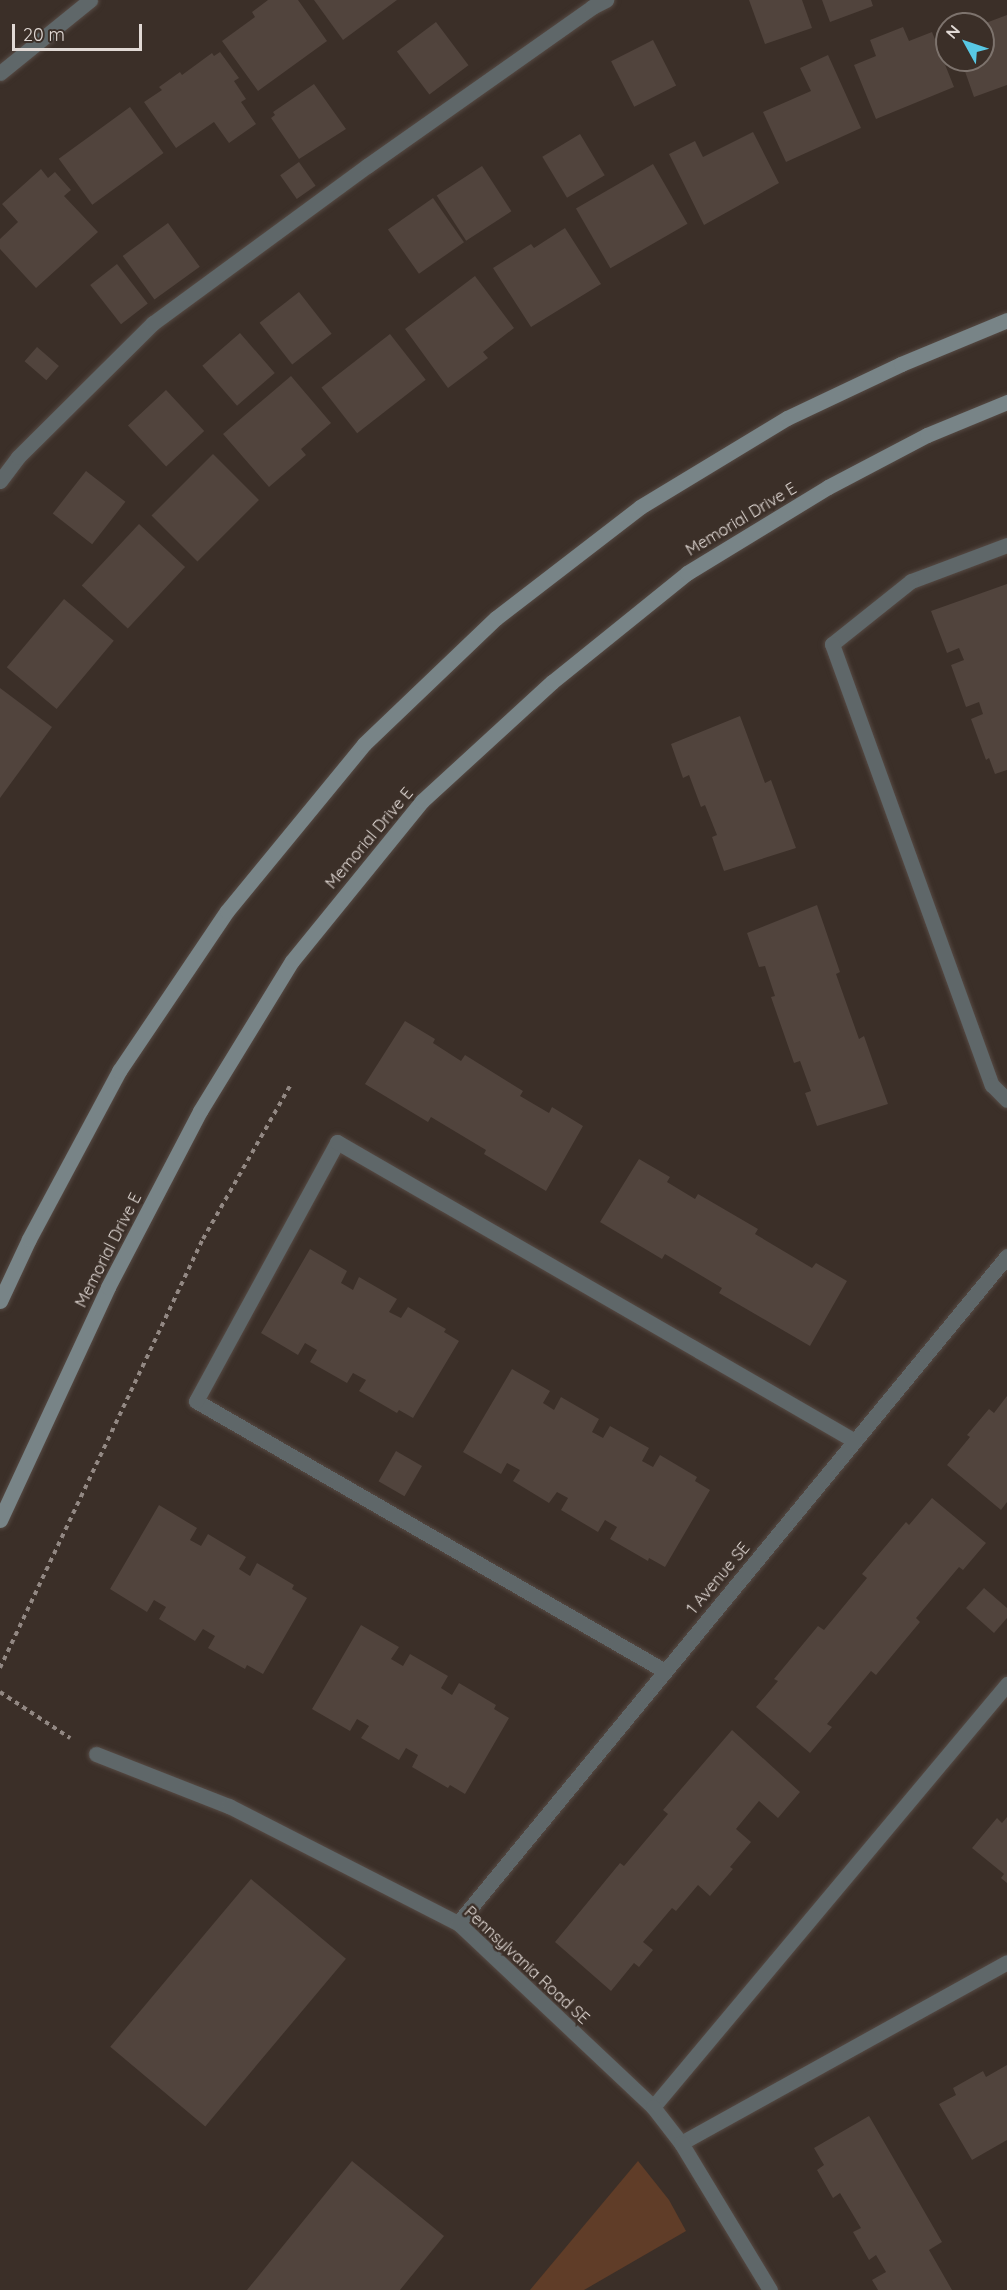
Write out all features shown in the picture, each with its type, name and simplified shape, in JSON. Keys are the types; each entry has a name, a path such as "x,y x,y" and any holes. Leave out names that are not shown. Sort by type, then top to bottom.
{"main road":[{"path":"0,1301 28,1239 119,1071 227,911 364,744 496,618 640,507 787,418 901,364 1007,320"},
{"name":"Memorial Drive E","path":"0,1520 108,1287 200,1111 292,961 422,801 552,682 687,573 828,487 927,435 1007,402"}],"street":[{"path":"0,73 90,0"},
{"path":"0,480 18,457 153,323 367,166 592,7 606,0"},
{"path":"1007,545 911,581 832,644 992,1085 1007,1100"},
{"path":"665,1671 196,1401 337,1142 855,1441"},
{"name":"1 Avenue SE","path":"458,1923 1007,1256"},
{"path":"653,2108 1007,1684"},
{"name":"Pennsylvania Road SE","path":"96,1754 229,1806 458,1923 653,2108 681,2143 770,2290"},
{"path":"681,2143 1007,1962"}],"path":[{"path":"0,1668 203,1239 290,1086"},
{"path":"0,1692 96,1754"}],"shaded area":[{"path":"638,2161 669,2200 686,2231 584,2290 530,2290"}],"building":[{"path":"268,0 298,0 327,41 258,91 222,41 255,17 252,12"},
{"path":"314,0 397,0 343,40"},
{"path":"749,0 802,0 812,28 765,44"},
{"path":"822,0 871,0 873,6 830,22"},
{"path":"1007,15 1007,85 974,97 965,72 995,72 995,20"},
{"path":"436,22 468,65 429,95 397,51"},
{"path":"903,27 909,41 932,32 935,40 935,72 948,72 954,87 876,119 854,65 876,56 870,40"},
{"path":"653,40 676,85 634,107 611,61"},
{"path":"220,52 239,78 234,81 246,99 241,102 256,124 229,143 214,122 176,148 144,102 162,90 159,87 180,72 182,75 212,53 214,56"},
{"path":"828,55 861,128 786,162 763,112 811,91 800,68"},
{"path":"314,84 346,129 299,159 271,118 275,115 273,112"},
{"path":"130,107 164,153 92,205 59,159"},
{"path":"753,132 779,183 704,225 669,154 695,141 703,157"},
{"path":"580,134 605,175 567,198 542,157"},
{"path":"299,162 316,186 297,199 280,175"},
{"path":"653,164 688,224 610,268 576,208"},
{"path":"482,166 511,211 466,241 437,195"},
{"path":"41,169 48,178 55,172 71,190 64,196 98,232 36,288 0,249 0,239 18,222 2,204"},
{"path":"433,198 464,242 419,274 388,230"},
{"path":"168,223 200,267 154,300 123,256"},
{"path":"565,228 601,284 531,327 493,268 531,244 534,248"},
{"path":"117,264 148,303 121,324 90,285"},
{"path":"475,276 514,328 483,352 488,358 448,388 405,329"},
{"path":"299,292 332,334 292,365 260,323"},
{"path":"240,333 275,373 237,406 202,366"},
{"path":"390,334 426,380 357,433 321,388"},
{"path":"37,347 59,366 46,380 25,361"},
{"path":"291,376 331,423 301,449 306,455 269,487 223,434"},
{"path":"166,390 204,431 166,466 128,425"},
{"path":"213,454 259,500 197,561 151,516"},
{"path":"86,471 125,502 92,544 53,514"},
{"path":"139,524 185,567 128,628 82,585"},
{"path":"1007,584 1007,770 995,774 989,758 986,760 971,719 983,714 979,702 966,707 951,665 964,660 959,648 947,653 931,611"},
{"path":"64,599 114,641 57,709 7,667"},
{"path":"0,688 52,727 0,798"},
{"path":"740,716 765,783 771,780 796,848 724,871 712,837 717,835 705,805 701,807 689,775 683,778 671,744"},
{"path":"817,905 840,972 836,974 859,1039 864,1036 888,1104 817,1126 805,1093 811,1091 800,1061 794,1063 771,997 775,996 765,966 759,967 747,933"},
{"path":"405,1021 435,1039 433,1043 461,1061 465,1055 523,1091 520,1096 549,1113 552,1107 583,1126 546,1191 484,1154 486,1150 431,1117 428,1122 365,1084"},
{"path":"639,1159 670,1177 667,1182 695,1199 698,1194 758,1229 755,1234 812,1268 816,1263 847,1281 810,1346 719,1293 722,1288 665,1254 662,1259 600,1222"},
{"path":"310,1249 347,1271 341,1283 353,1290 359,1277 397,1299 389,1312 401,1318 408,1307 446,1329 444,1332 459,1341 413,1418 399,1410 397,1413 359,1391 366,1380 353,1373 347,1383 310,1362 317,1350 305,1343 298,1355 261,1333"},
{"path":"512,1369 550,1391 543,1403 554,1410 561,1397 599,1419 592,1432 603,1438 610,1426 649,1448 642,1461 653,1467 660,1455 697,1477 695,1481 710,1490 665,1567 649,1558 648,1561 610,1539 617,1527 605,1520 598,1532 561,1510 568,1498 557,1492 549,1503 513,1481 520,1470 507,1463 501,1474 463,1452"},
{"path":"1007,1396 1007,1502 1001,1510 947,1465 970,1437 967,1435 989,1409 994,1413"},
{"path":"396,1451 422,1466 404,1496 378,1481"},
{"path":"932,1498 986,1543 963,1570 959,1567 916,1618 920,1622 876,1675 871,1671 827,1724 832,1727 810,1753 756,1707 778,1681 774,1679 818,1626 824,1630 867,1578 862,1574 906,1522 909,1525"},
{"path":"159,1505 197,1528 190,1540 201,1546 208,1534 246,1557 239,1569 250,1576 257,1563 294,1585 292,1589 307,1598 263,1674 247,1665 245,1669 208,1648 215,1636 203,1629 195,1641 159,1619 166,1607 154,1600 147,1612 110,1589"},
{"path":"984,1588 1007,1608 1007,1618 994,1633 966,1608"},
{"path":"361,1625 399,1647 391,1659 403,1666 410,1654 448,1676 441,1688 452,1695 459,1683 496,1705 494,1709 509,1718 465,1794 450,1785 448,1788 412,1767 418,1755 406,1748 399,1760 361,1738 369,1726 357,1719 350,1731 312,1709"},
{"path":"732,1730 800,1792 778,1818 759,1801 736,1829 751,1842 730,1867 733,1869 710,1896 698,1885 676,1911 672,1908 643,1942 653,1950 639,1967 634,1963 611,1991 555,1942 620,1863 624,1866 668,1814 663,1810"},
{"path":"1007,1817 1007,1883 1001,1878 1004,1874 972,1848 997,1818 1002,1823"},
{"path":"251,1879 346,1959 205,2126 110,2047"},
{"path":"1007,2065 1007,2140 972,2160 939,2104 956,2095 953,2088 983,2071 986,2077"},
{"path":"869,2116 942,2242 929,2250 952,2290 878,2290 872,2280 886,2272 876,2255 869,2260 853,2232 861,2228 840,2193 833,2198 817,2170 824,2165 814,2148"},
{"path":"352,2161 444,2236 400,2290 247,2290"}]}
